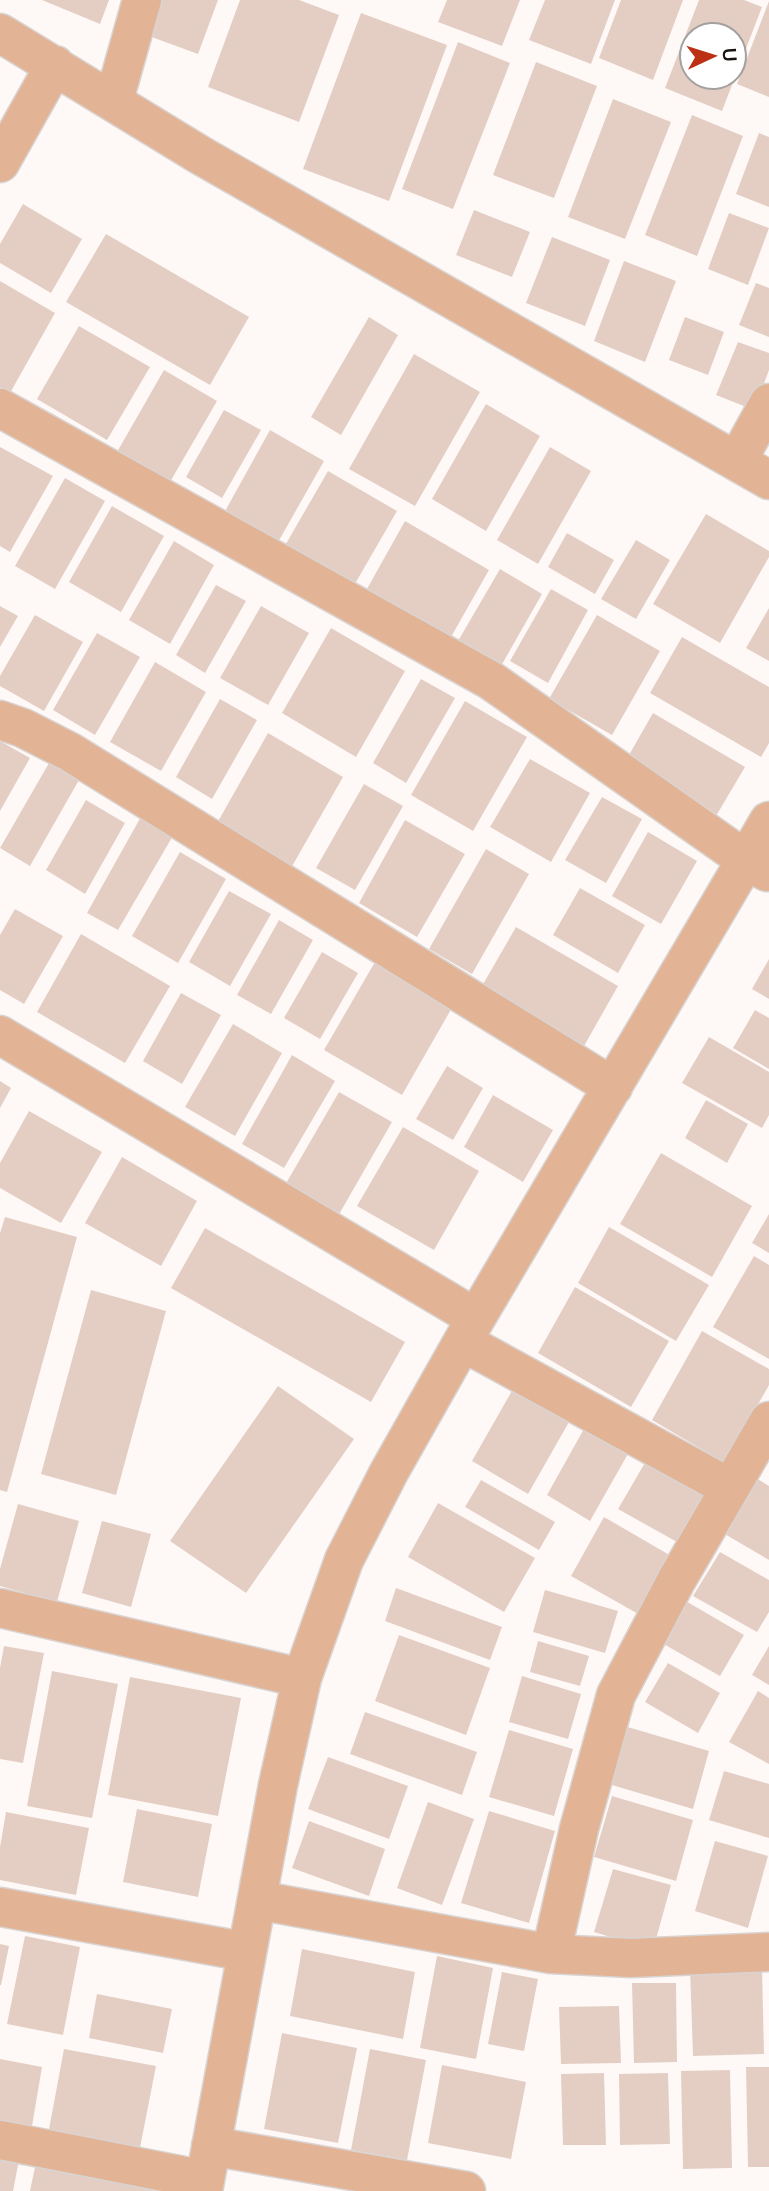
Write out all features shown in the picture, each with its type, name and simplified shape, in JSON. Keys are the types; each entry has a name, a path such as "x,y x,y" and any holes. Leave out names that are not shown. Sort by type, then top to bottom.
{"street":[{"path":"114,100 142,0"},
{"path":"0,33 114,100 200,155 753,471 769,403"},
{"path":"0,163 55,65"},
{"path":"0,408 491,680 758,866"},
{"path":"0,720 23,728 70,752 613,1087"},
{"path":"206,2172 278,1784 302,1678 344,1560 389,1472 469,1330 613,1087 758,866 769,821"},
{"path":"0,1035 469,1330 730,1488"},
{"path":"551,1954 579,1829 616,1695 676,1581 769,1421"},
{"path":"0,1608 302,1678"},
{"path":"257,1900 551,1954 631,1958 769,1952"},
{"path":"0,1907 247,1952"},
{"path":"0,2140 206,2172 466,2191"}],"building":[{"path":"42,0 109,0 100,24"},
{"path":"150,0 218,0 198,54 138,32"},
{"path":"240,0 299,0 339,15 299,122 208,87"},
{"path":"447,0 520,0 502,46 438,22"},
{"path":"545,0 615,0 591,64 529,40"},
{"path":"621,0 683,0 653,80 599,58"},
{"path":"699,0 744,0 762,7 748,43 748,21 691,21"},
{"path":"769,1 769,97 748,88 748,55"},
{"path":"361,13 447,45 389,201 303,169"},
{"path":"458,42 510,63 453,209 402,189"},
{"path":"678,54 678,91 730,91 722,111 665,88"},
{"path":"536,62 597,86 554,198 493,175"},
{"path":"613,99 671,122 625,239 568,217"},
{"path":"692,115 743,136 697,256 645,235"},
{"path":"759,133 769,137 769,207 736,194"},
{"path":"23,204 82,239 51,293 0,263 0,244"},
{"path":"474,210 530,232 512,277 456,255"},
{"path":"729,213 769,228 748,285 708,269"},
{"path":"106,234 249,317 210,385 66,302"},
{"path":"552,237 610,260 585,326 526,303"},
{"path":"624,261 676,281 645,362 594,341"},
{"path":"0,281 55,313 10,393 0,387"},
{"path":"756,283 769,288 769,337 739,325"},
{"path":"369,317 398,335 341,435 311,417"},
{"path":"685,317 724,332 708,375 669,360"},
{"path":"79,326 150,367 107,440 37,399"},
{"path":"738,342 769,353 769,370 754,410 716,395"},
{"path":"414,354 480,392 415,506 349,469"},
{"path":"164,370 217,401 170,482 117,452"},
{"path":"486,404 540,436 486,531 432,499"},
{"path":"224,410 261,430 222,498 186,477"},
{"path":"270,430 324,461 277,544 224,513"},
{"path":"0,447 53,476 10,552 0,546"},
{"path":"550,447 591,471 538,564 497,540"},
{"path":"328,471 397,511 352,589 283,549"},
{"path":"65,478 105,501 55,589 15,566"},
{"path":"112,506 164,536 121,612 69,582"},
{"path":"706,514 769,551 769,557 720,643 653,604"},
{"path":"405,521 489,570 447,644 363,596"},
{"path":"567,533 614,560 595,594 548,567"},
{"path":"636,540 670,560 636,619 601,599"},
{"path":"174,541 214,565 170,644 129,620"},
{"path":"500,569 542,594 501,666 458,641"},
{"path":"216,585 246,601 205,673 176,655"},
{"path":"551,589 588,610 548,683 510,661"},
{"path":"0,606 18,616 0,647"},
{"path":"261,606 309,633 268,705 220,678"},
{"path":"769,608 769,661 746,648"},
{"path":"35,615 83,642 44,711 0,686 0,676"},
{"path":"597,615 660,651 612,735 549,699"},
{"path":"331,628 405,671 356,757 282,713"},
{"path":"97,633 140,657 95,735 53,710"},
{"path":"682,637 769,687 769,743 761,757 650,693"},
{"path":"155,662 206,692 161,771 110,742"},
{"path":"421,679 455,698 406,783 373,763"},
{"path":"220,699 257,720 212,799 176,777"},
{"path":"465,701 527,737 473,831 411,795"},
{"path":"653,713 745,767 716,816 625,762"},
{"path":"268,733 343,777 291,868 216,825"},
{"path":"0,741 30,758 0,811"},
{"path":"530,759 590,793 551,862 490,827"},
{"path":"49,763 79,780 30,866 0,848"},
{"path":"364,784 403,806 355,890 316,868"},
{"path":"602,797 642,819 606,883 565,860"},
{"path":"86,800 125,823 85,894 46,870"},
{"path":"142,815 174,834 118,930 87,913"},
{"path":"405,820 465,854 417,937 359,903"},
{"path":"648,832 697,861 661,924 612,896"},
{"path":"486,849 529,874 472,974 429,949"},
{"path":"180,852 226,879 178,963 132,936"},
{"path":"580,888 645,925 618,973 553,935"},
{"path":"229,891 271,914 230,986 189,962"},
{"path":"15,909 63,936 24,1004 0,990 0,935"},
{"path":"279,920 313,940 271,1014 237,995"},
{"path":"516,927 618,986 584,1046 482,986"},
{"path":"81,934 170,986 125,1063 37,1012"},
{"path":"322,952 358,973 320,1039 284,1018"},
{"path":"379,955 457,999 402,1095 324,1050"},
{"path":"769,959 769,999 752,989"},
{"path":"181,993 221,1015 182,1084 143,1061"},
{"path":"755,1010 769,1018 769,1069 733,1048"},
{"path":"233,1024 282,1053 235,1136 185,1107"},
{"path":"709,1037 769,1072 769,1115 762,1128 682,1083"},
{"path":"292,1055 335,1081 284,1168 242,1144"},
{"path":"447,1066 483,1088 453,1140 416,1119"},
{"path":"0,1081 11,1088 0,1108"},
{"path":"339,1092 392,1122 334,1223 281,1192"},
{"path":"493,1095 553,1130 523,1182 464,1147"},
{"path":"706,1100 748,1124 727,1163 685,1138"},
{"path":"29,1111 102,1152 61,1223 0,1188 0,1163"},
{"path":"403,1127 479,1171 434,1250 357,1206"},
{"path":"661,1153 752,1206 712,1277 620,1224"},
{"path":"122,1157 197,1201 161,1266 85,1223"},
{"path":"769,1214 769,1253 752,1243"},
{"path":"5,1217 77,1237 7,1492 0,1490 0,1233"},
{"path":"609,1227 709,1285 676,1341 578,1283"},
{"path":"205,1228 405,1342 371,1402 171,1288"},
{"path":"754,1256 769,1265 769,1359 713,1327"},
{"path":"575,1287 669,1341 631,1407 538,1353"},
{"path":"91,1290 166,1311 116,1495 41,1474"},
{"path":"702,1331 769,1369 769,1385 725,1463 652,1420"},
{"path":"278,1386 354,1439 246,1593 170,1541"},
{"path":"513,1389 569,1422 528,1494 472,1461"},
{"path":"585,1427 629,1452 590,1521 547,1495"},
{"path":"646,1461 704,1495 677,1542 618,1509"},
{"path":"756,1478 769,1486 769,1560 723,1533"},
{"path":"481,1480 555,1522 539,1550 465,1507"},
{"path":"438,1503 535,1558 504,1612 408,1557"},
{"path":"18,1504 79,1521 57,1602 0,1586 0,1569"},
{"path":"604,1517 673,1557 640,1615 571,1576"},
{"path":"102,1521 151,1534 131,1607 82,1593"},
{"path":"720,1552 769,1580 769,1612 757,1632 693,1596"},
{"path":"396,1588 502,1627 490,1660 385,1621"},
{"path":"545,1590 618,1611 605,1653 533,1632"},
{"path":"684,1600 744,1635 720,1676 660,1642"},
{"path":"399,1635 490,1668 466,1735 375,1701"},
{"path":"538,1641 589,1656 580,1686 530,1672"},
{"path":"4,1646 44,1653 23,1763 0,1759 0,1668"},
{"path":"769,1646 769,1685 752,1675"},
{"path":"668,1663 720,1693 698,1733 645,1702"},
{"path":"52,1671 118,1684 92,1818 27,1806"},
{"path":"522,1676 581,1694 568,1739 509,1722"},
{"path":"130,1677 241,1698 218,1816 108,1795"},
{"path":"758,1691 769,1698 769,1764 729,1742"},
{"path":"365,1712 477,1752 462,1795 350,1754"},
{"path":"621,1725 709,1751 693,1809 605,1783"},
{"path":"509,1730 573,1749 554,1816 489,1797"},
{"path":"328,1757 408,1786 389,1839 308,1809"},
{"path":"724,1771 769,1784 769,1838 709,1820"},
{"path":"612,1796 693,1820 676,1881 594,1857"},
{"path":"428,1802 474,1819 442,1905 397,1888"},
{"path":"137,1809 212,1824 198,1897 123,1882"},
{"path":"489,1811 555,1831 529,1923 461,1903"},
{"path":"6,1812 89,1828 76,1895 0,1880 0,1847"},
{"path":"309,1821 385,1849 369,1896 292,1868"},
{"path":"715,1841 768,1856 748,1928 695,1911"},
{"path":"613,1869 671,1885 653,1950 594,1932"},
{"path":"25,1936 80,1947 63,2035 7,2024"},
{"path":"0,1944 9,1946 1,1985 0,1985"},
{"path":"302,1949 415,1972 403,2039 290,2016"},
{"path":"437,1956 493,1968 476,2059 420,2048"},
{"path":"762,1967 764,2054 693,2056 690,1968"},
{"path":"502,1972 538,1979 524,2051 488,2044"},
{"path":"632,1983 676,1983 677,2062 634,2063"},
{"path":"97,1994 172,2009 163,2053 89,2038"},
{"path":"619,2006 621,2063 561,2064 559,2007"},
{"path":"282,2033 357,2048 338,2143 264,2129"},
{"path":"64,2049 156,2066 138,2158 47,2140"},
{"path":"370,2049 426,2060 407,2160 351,2150"},
{"path":"0,2059 42,2067 31,2132 0,2126"},
{"path":"442,2065 526,2082 511,2159 428,2143"},
{"path":"746,2067 769,2067 769,2167 748,2167"},
{"path":"730,2070 732,2168 683,2169 681,2071"},
{"path":"604,2073 606,2145 563,2145 561,2074"},
{"path":"668,2073 670,2144 620,2145 619,2074"},
{"path":"0,2151 20,2155 13,2191 0,2191"},
{"path":"35,2167 154,2190 154,2191 30,2191"}]}
